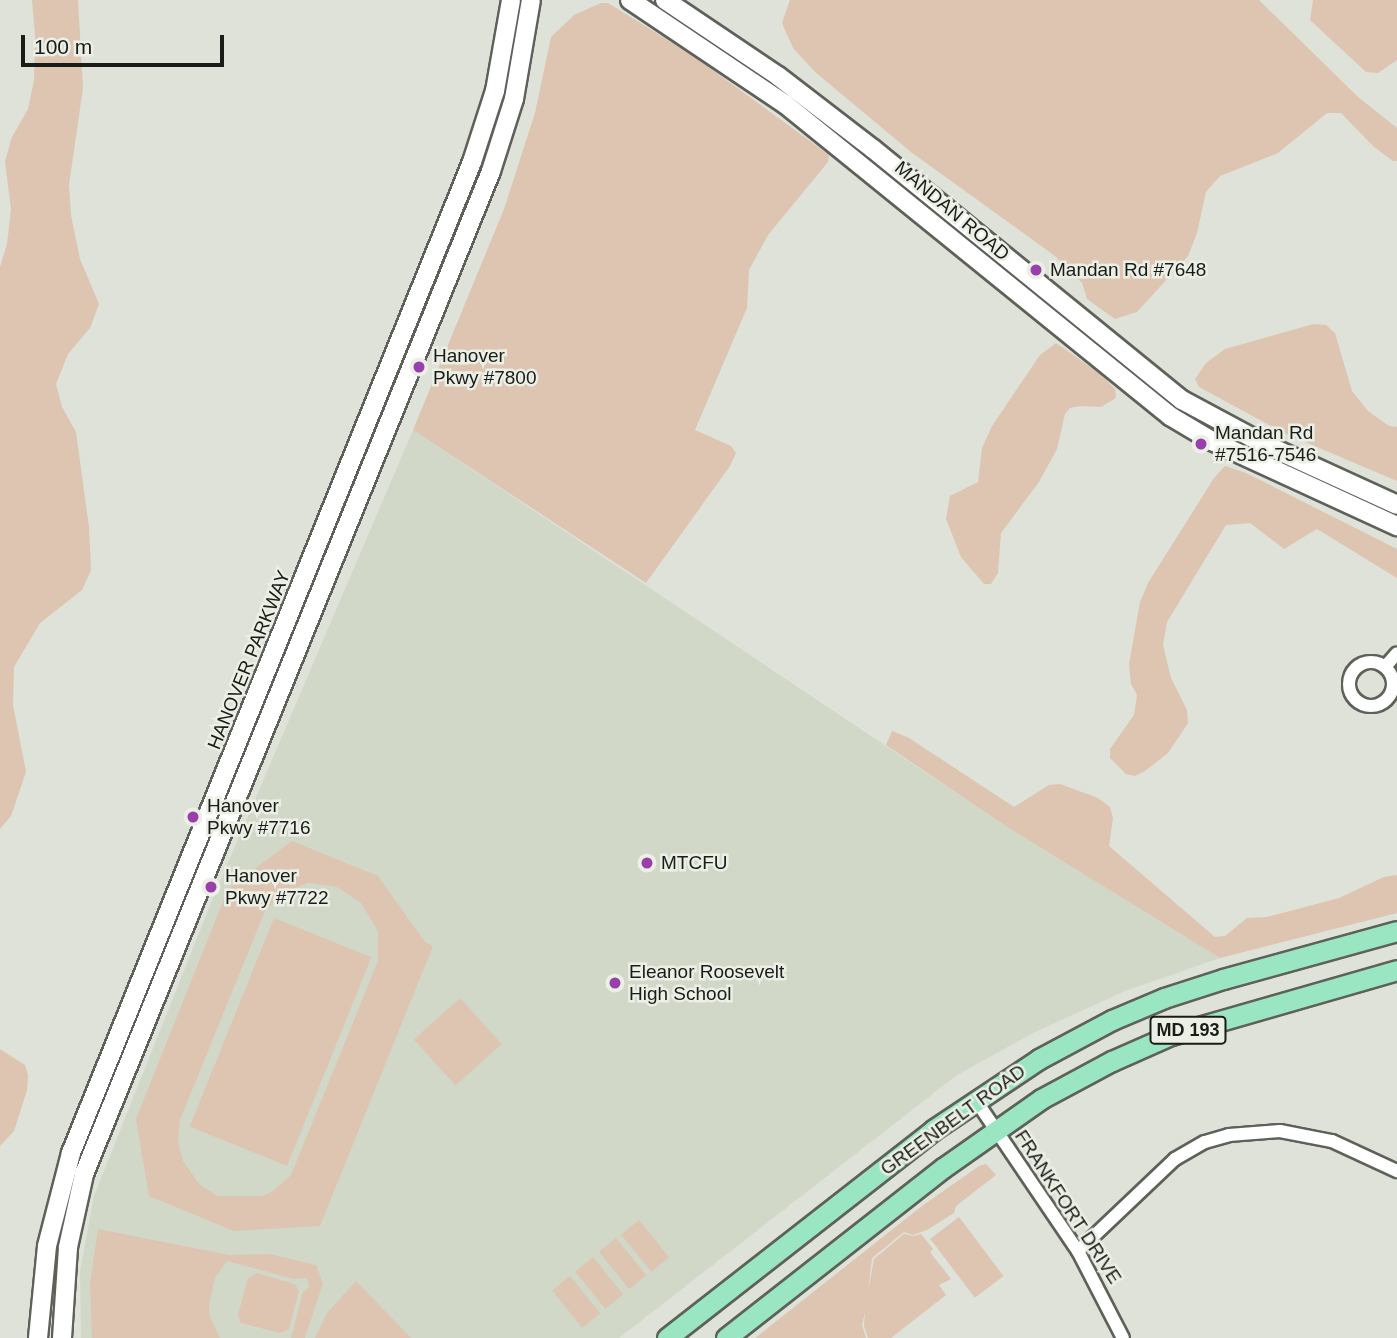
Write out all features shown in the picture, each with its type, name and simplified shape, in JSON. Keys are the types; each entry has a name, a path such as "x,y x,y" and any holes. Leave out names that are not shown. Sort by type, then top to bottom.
{"main road":[{"name":"GREENBELT ROAD","path":"667,1338 975,1099 1039,1059 1112,1020 1164,998 1397,931"},
{"name":"GREENBELT ROAD","path":"726,1338 995,1129 1063,1087 1171,1035 1397,970"}],"street":[{"name":"HANOVER PARKWAY","path":"38,1338 47,1246 71,1153 472,162 495,91 511,0"},
{"name":"HANOVER PARKWAY","path":"62,1338 68,1247 84,1174 491,171 514,99 531,0"},
{"name":"MANDAN ROAD","path":"630,0 785,104 1170,416 1212,441 1397,526"},
{"name":"MANDAN ROAD","path":"665,0 778,76 873,149 1182,400 1264,444 1397,505"},
{"path":"1385,667 1397,653"},
{"name":"FRANKFORT DRIVE","path":"975,1099 1078,1251 1123,1338"},
{"path":"1078,1251 1175,1159 1205,1142 1229,1135 1280,1131 1332,1141 1397,1171"}],"shaded area":[{"path":"32,0 78,0 83,88 69,185 71,215 80,259 99,304 90,328 68,354 56,384 62,407 76,432 89,527 91,570 82,590 40,623 14,667 13,705 26,772 11,816 0,829 0,267 7,244 11,210 5,161 12,137 28,109 34,80"},
{"path":"790,0 1259,0 1358,97 1397,128 1397,161 1393,161 1373,146 1341,113 1327,113 1278,153 1220,176 1206,192 1197,233 1188,256 1137,312 1115,319 1087,299 1082,283 1055,256 911,152 815,72 793,48 782,23"},
{"path":"1313,0 1397,0 1397,60 1378,73 1366,72 1310,20"},
{"path":"601,3 608,3 692,55 829,155 828,162 768,235 749,270 747,308 695,430 731,446 736,453 730,466 646,583 413,430 504,209 535,113 551,37 574,15"},
{"path":"1314,324 1326,325 1335,333 1352,391 1368,411 1389,426 1397,427 1397,481 1284,433 1199,387 1195,379 1206,363 1225,349"},
{"path":"1056,343 1099,373 1115,389 1116,398 1101,407 1070,408 1065,414 1057,449 1039,482 1001,533 998,573 991,584 984,584 961,557 946,519 950,496 978,482 982,448 992,426 1040,355"},
{"name":"MTCFU","path":"413,430 1007,827 1220,958 1125,991 1031,1034 957,1075 619,1338 81,1338 80,1271 94,1196 213,898"},
{"path":"1225,466 1246,473 1397,549 1397,578 1317,529 1284,549 1250,523 1226,525 1167,622 1163,645 1171,678 1187,710 1188,723 1168,753 1135,776 1126,774 1110,758 1110,749 1134,715 1137,695 1131,684 1129,664 1140,602 1148,583 1214,478"},
{"path":"892,731 909,738 1014,807 1049,785 1060,784 1098,798 1110,807 1113,818 1109,846 1215,937 1225,936 1247,918 1267,917 1339,898 1384,877 1397,875 1397,913 1220,958 1007,827 886,745"},
{"path":"292,841 378,876 425,942 433,946 320,1226 234,1231 149,1196 136,1119 228,889","holes":["308,883 337,887 361,903 378,931 378,961 291,1175 263,1196 218,1196 200,1185 183,1161 178,1141 180,1120 265,911 282,893"]},
{"path":"274,918 371,957 287,1166 190,1127"},
{"path":"460,998 501,1044 455,1086 414,1039"},
{"path":"0,1049 25,1065 28,1075 27,1090 14,1131 0,1146"},
{"path":"986,1164 996,1175 956,1206 954,1213 927,1230 913,1235 904,1232 872,1258 868,1292 874,1259 904,1234 913,1236 921,1234 933,1249 930,1252 951,1279 939,1285 946,1295 891,1338 868,1338 864,1326 865,1312 862,1325 866,1338 755,1338 922,1206 979,1166"},
{"path":"959,1217 1004,1276 975,1298 930,1239"},
{"path":"639,1220 669,1257 651,1272 621,1234"},
{"path":"98,1229 229,1255 269,1254 316,1265 323,1283 305,1338 291,1338 303,1292 309,1287 307,1278 294,1279 227,1261 215,1278 209,1305 210,1317 220,1338 92,1338 90,1283"},
{"path":"616,1238 646,1275 629,1289 599,1252"},
{"path":"593,1257 623,1294 605,1309 575,1271"},
{"path":"257,1273 295,1284 299,1291 289,1329 280,1333 241,1323 238,1315 248,1278"},
{"path":"570,1276 600,1313 582,1328 552,1290"},
{"path":"356,1281 411,1338 315,1338 327,1313"}],"place":[{"name":"Mandan Rd #7648","path":"1036,270"},
{"name":"Hanover Pkwy #7800","path":"419,367"},
{"name":"Mandan Rd #7516-7546","path":"1201,444"},
{"name":"Hanover Pkwy #7716","path":"193,817"},
{"name":"MTCFU","path":"647,863"},
{"name":"Hanover Pkwy #7722","path":"211,887"},
{"name":"Eleanor Roosevelt High School","path":"615,983"}]}
